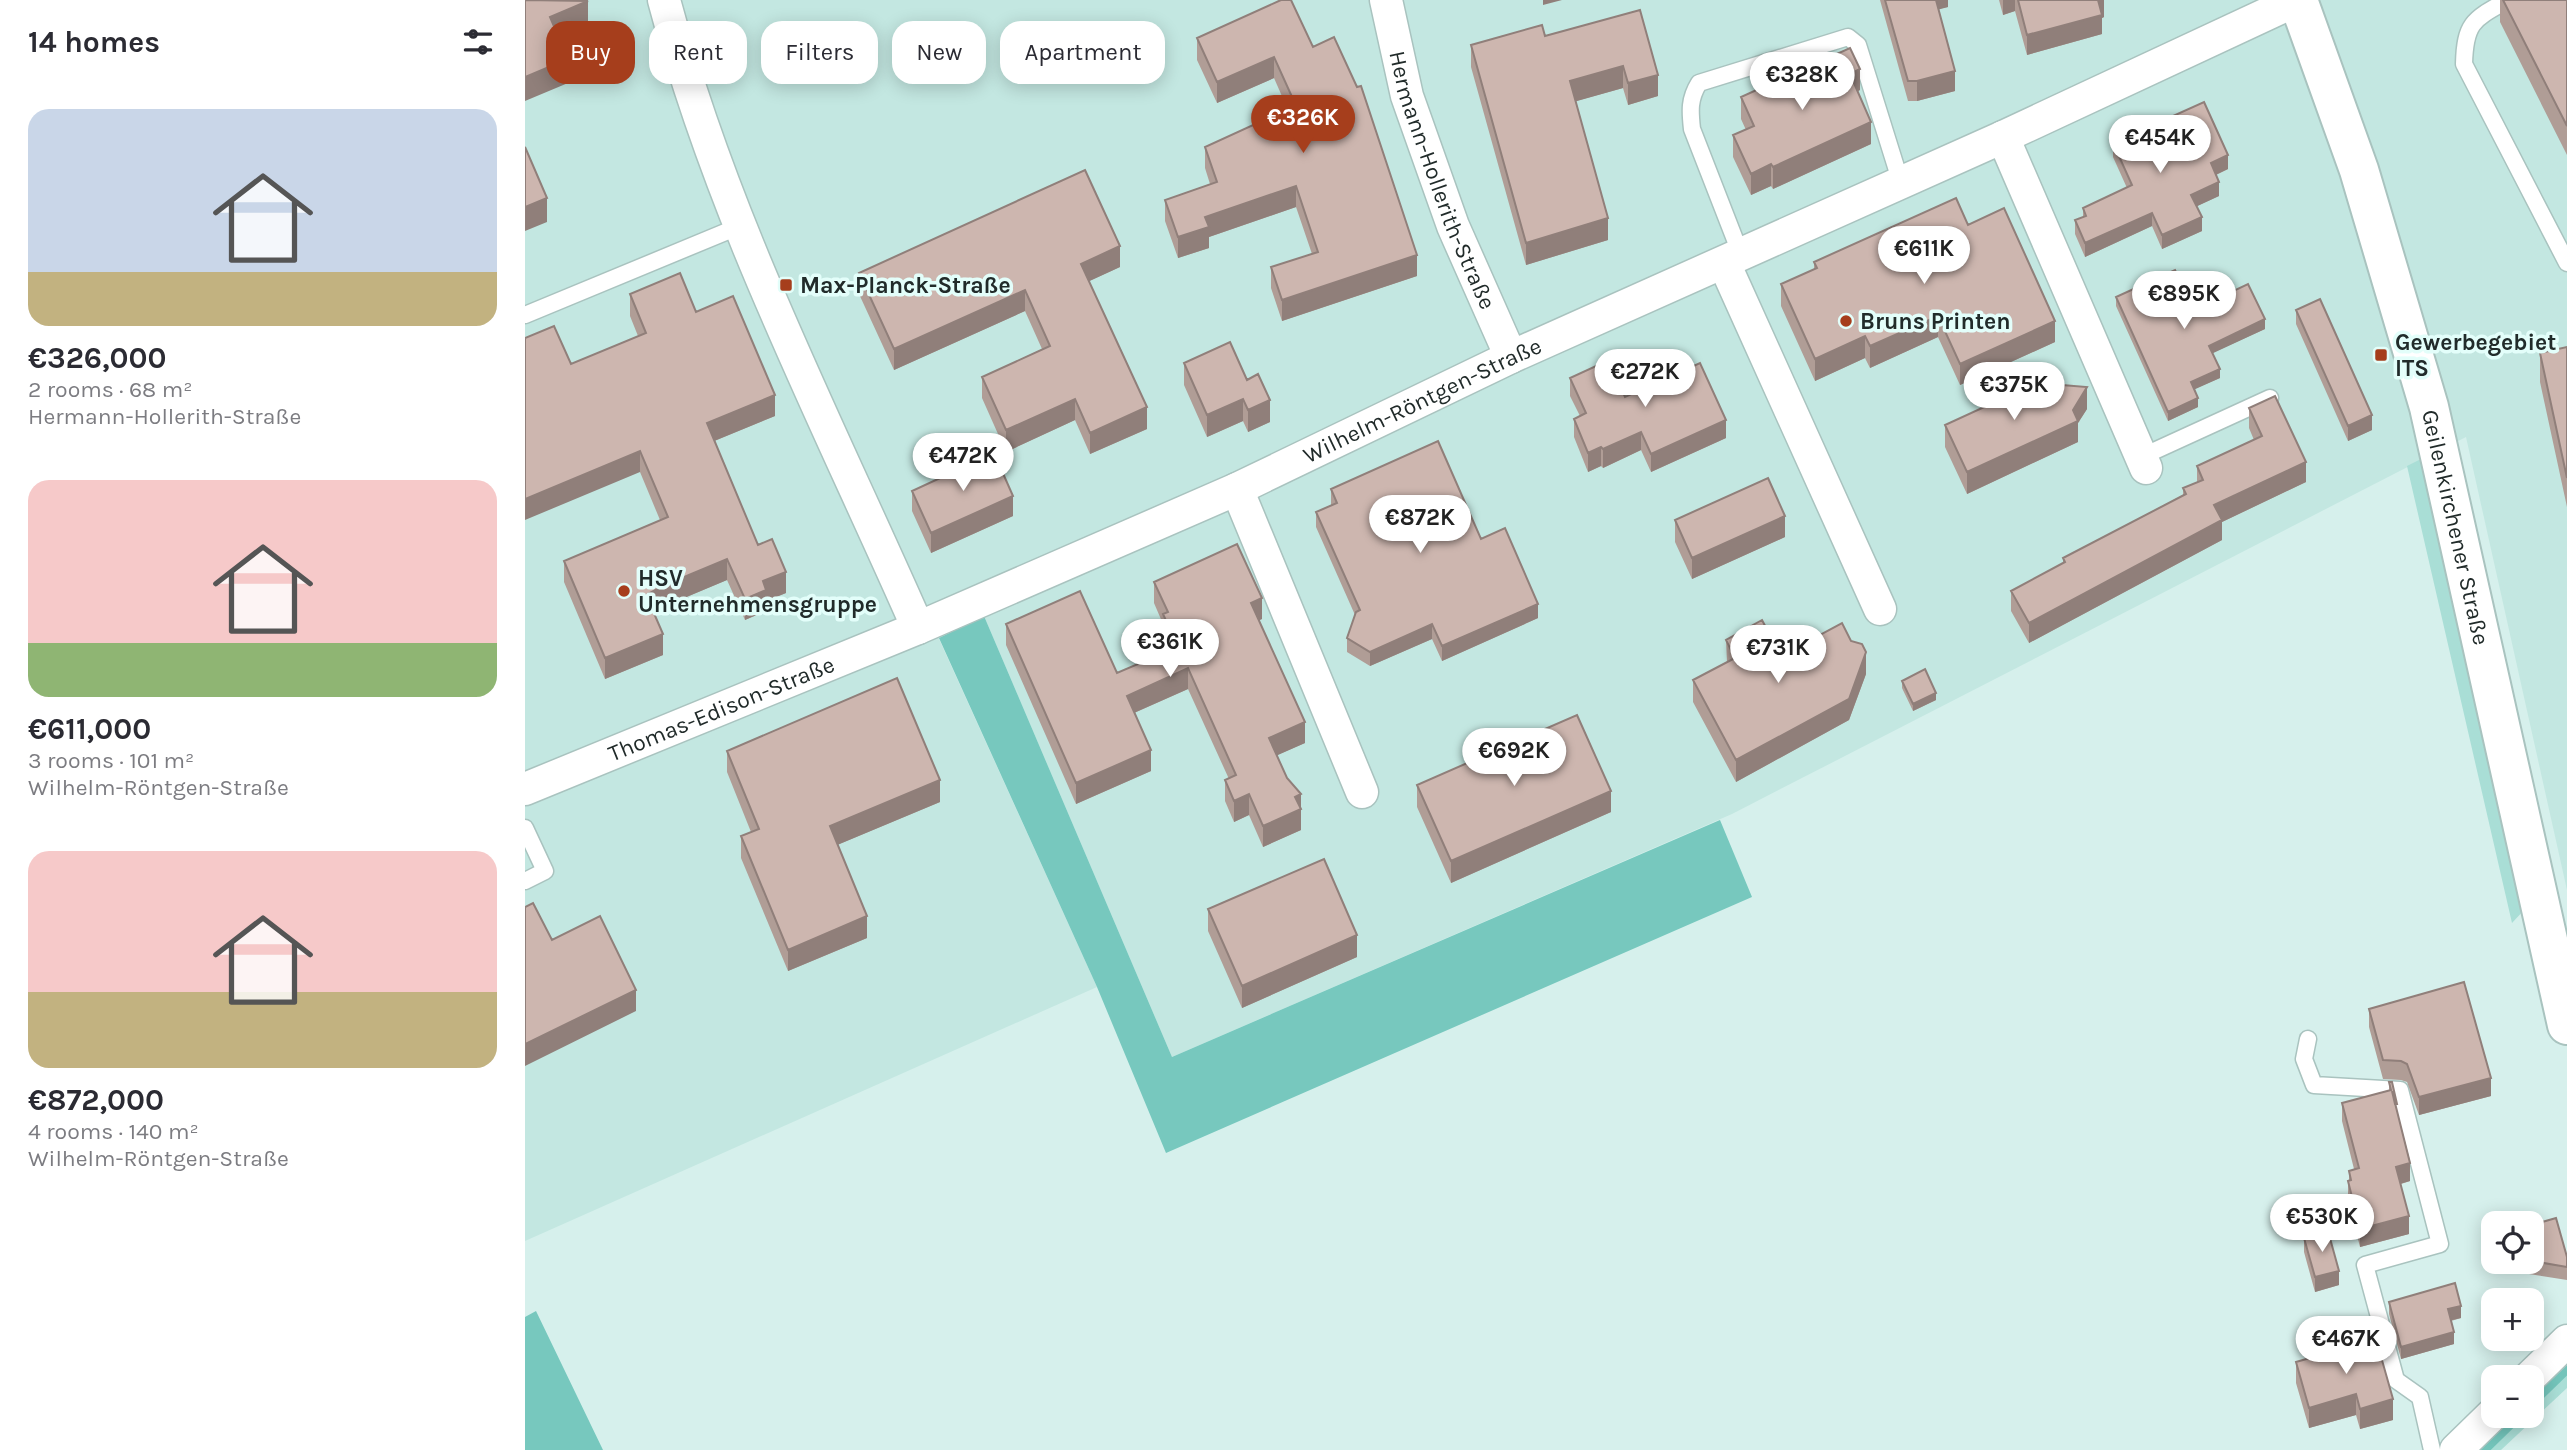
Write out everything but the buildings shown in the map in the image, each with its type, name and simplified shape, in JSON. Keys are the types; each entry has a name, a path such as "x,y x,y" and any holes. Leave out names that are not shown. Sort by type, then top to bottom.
{"street":[{"path":"664,0 724,189 790,347 918,628"},
{"name":"Hermann-Hollerith-Straße","path":"1386,0 1406,96 1453,226 1511,357"},
{"name":"Wilhelm-Röntgen-Straße","path":"918,628 1237,489 1511,357 2003,137 2298,0"},
{"name":"Geilenkirchener Straße","path":"2298,0 2360,170 2429,407 2567,1025"},
{"path":"2003,137 2143,462"},
{"path":"1732,259 1880,608"},
{"path":"1237,489 1362,792"},
{"name":"Thomas-Edison-Straße","path":"525,789 918,628"},
{"path":"2542,1365 2567,1341"},
{"path":"2456,1450 2481,1426"}],"lane":[{"path":"2508,0 2478,16 2465,38 2464,64 2567,263"},
{"path":"1732,259 1692,129 1689,107 1699,83 1848,37 1858,45 1901,183"},
{"path":"525,314 740,226"},
{"path":"2143,462 2270,398"},
{"path":"525,828 545,871 525,881"},
{"path":"2308,1039 2304,1059 2314,1085 2400,1090 2439,1244 2365,1265 2396,1380 2420,1397 2433,1450"}],"shaded area":[{"path":"525,0 2567,0 2567,890 2466,437 1732,814 1172,1057 984,616 939,639 1097,987 525,1241"},
{"path":"2423,458 2525,909 2512,923 2407,466"},
{"path":"984,616 1172,1057 1720,820 1752,897 1166,1153 1097,987 939,638"},
{"path":"536,1311 603,1450 525,1450 525,1317"},
{"path":"2567,1355 2567,1388 2544,1410 2544,1377"},
{"path":"2492,1428 2524,1428 2501,1450 2469,1450"}],"waterway":[{"path":"2544,1392 2567,1370"},
{"path":"2485,1450 2508,1428"}],"place":[{"name":"Max-Planck-Straße","path":"786,285"},
{"name":"Bruns Printen","path":"1846,321"},
{"name":"Gewerbegebiet ITS","path":"2381,355"},
{"name":"HSV Unternehmensgruppe","path":"624,591"}]}
